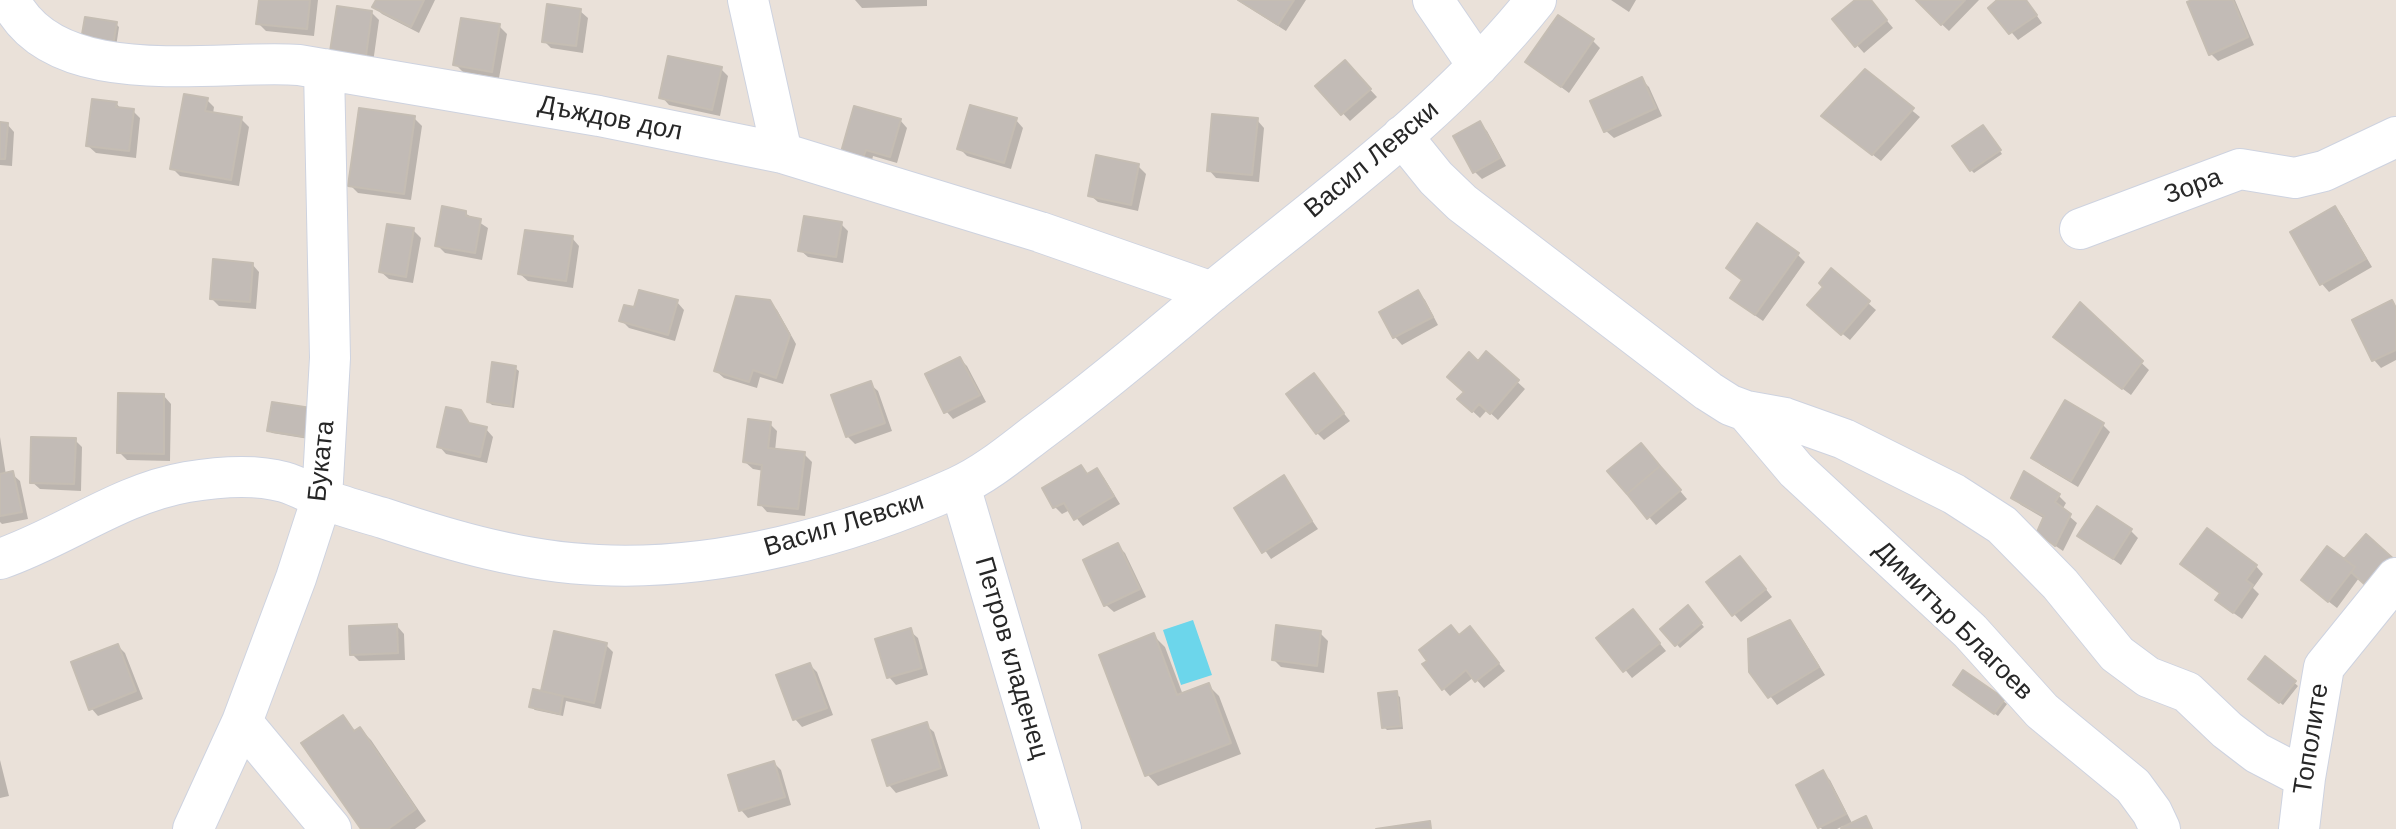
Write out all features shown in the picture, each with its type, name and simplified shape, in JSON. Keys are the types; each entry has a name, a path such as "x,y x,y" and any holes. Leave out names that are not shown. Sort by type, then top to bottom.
{"street":[{"name":"Дъждов дол","path":"10,0 25,23 41,38 82,55 152,67 193,68 268,63 324,69 599,116 782,153 1040,232 1212,292"},
{"path":"748,0 782,153"},
{"path":"1433,0 1478,66"},
{"name":"Васил Левски","path":"0,559 141,495 186,482 253,477 281,481 322,498 444,538 561,562 635,566 711,560 794,544 905,508 960,486 992,467 1057,418 1402,136 1508,36 1536,0"},
{"name":"Буката","path":"193,829 242,722 296,578 322,498 330,358 324,69"},
{"name":"Димитър Благоев","path":"1402,136 1436,178 1462,203 1708,391 1746,411 1785,418 1844,439 1954,494 2002,525 2060,584 2117,654 2148,677 2187,692 2257,753 2305,778"},
{"name":"Зора","path":"2080,229 2240,169 2295,178 2324,171 2396,137"},
{"name":"Димитър Благоев","path":"1746,411 1796,470 1970,631 2042,711 2133,786 2160,829"},
{"name":"Петров кладенец","path":"960,486 1061,829"},
{"name":"Тополите","path":"2299,829 2324,667 2396,578"},
{"path":"242,722 331,829"}],"water":[{"path":"1193,620 1212,675 1181,685 1163,630"}],"building":[{"path":"259,0 310,0 307,29 256,24"},
{"path":"376,0 424,0 411,27 372,7"},
{"path":"1238,0 1294,0 1278,25"},
{"path":"1855,0 1871,0 1887,20 1855,47 1832,19"},
{"path":"1916,0 1965,0 1941,25"},
{"path":"1997,0 2026,0 2037,15 2009,34 1988,8"},
{"path":"2233,0 2248,37 2209,55 2187,2"},
{"path":"547,4 581,9 576,46 542,42"},
{"path":"337,6 372,11 365,63 329,58"},
{"path":"1558,15 1594,39 1561,87 1525,62"},
{"path":"85,17 117,22 113,45 81,40"},
{"path":"461,18 500,24 492,72 453,65"},
{"path":"668,56 722,67 712,110 659,98"},
{"path":"1345,60 1371,89 1341,115 1315,86"},
{"path":"1865,69 1914,108 1872,155 1821,116"},
{"path":"1642,77 1656,108 1604,132 1590,101"},
{"path":"184,94 208,98 205,111 242,117 231,180 170,169"},
{"path":"92,99 117,102 116,107 134,109 129,151 86,146"},
{"path":"970,105 1017,118 1004,163 957,149"},
{"path":"854,106 901,119 890,157 866,150 863,158 841,152"},
{"path":"359,108 415,116 404,194 348,186"},
{"path":"1212,114 1258,118 1252,175 1207,171"},
{"path":"1480,121 1500,158 1473,173 1453,136"},
{"path":"0,122 8,123 5,159 0,159"},
{"path":"1983,125 2001,150 1970,171 1952,146"},
{"path":"1096,155 1139,164 1131,205 1088,196"},
{"path":"442,206 466,211 466,216 481,219 475,253 435,246"},
{"path":"2335,206 2366,259 2320,285 2290,232"},
{"path":"804,216 842,222 836,257 798,251"},
{"path":"1757,223 1799,253 1755,315 1730,298 1742,280 1726,268"},
{"path":"387,224 414,228 406,277 379,272"},
{"path":"525,230 573,236 566,281 518,274"},
{"path":"213,259 253,263 250,302 210,299"},
{"path":"1831,268 1870,301 1841,335 1807,305 1823,287 1819,283"},
{"path":"639,290 678,300 668,335 619,321 624,305 634,307"},
{"path":"1418,290 1433,317 1393,338 1379,312"},
{"path":"736,296 770,300 790,335 776,378 753,370 749,382 714,371"},
{"path":"2392,300 2396,308 2396,350 2372,361 2352,320"},
{"path":"2080,302 2143,361 2122,389 2053,337"},
{"path":"1486,351 1519,380 1490,414 1479,404 1472,412 1457,399 1464,392 1447,377 1469,352 1478,361"},
{"path":"960,357 980,395 944,413 925,374"},
{"path":"492,362 516,366 511,406 487,402"},
{"path":"1314,373 1344,413 1316,434 1286,394"},
{"path":"871,381 885,423 846,437 831,395"},
{"path":"118,393 164,394 164,454 117,453"},
{"path":"2065,400 2104,423 2071,481 2031,458"},
{"path":"272,402 311,408 306,437 267,431"},
{"path":"446,407 461,410 469,423 487,427 480,457 437,447"},
{"path":"748,419 771,422 768,448 805,452 798,509 758,505 762,465 743,462"},
{"path":"31,437 76,438 74,484 30,483"},
{"path":"1641,443 1660,466 1627,494 1607,471"},
{"path":"1081,465 1087,474 1097,468 1114,496 1074,520 1064,503 1053,508 1042,488"},
{"path":"1660,466 1681,490 1647,519 1627,494"},
{"path":"13,471 22,512 0,516 0,474"},
{"path":"2024,471 2060,494 2055,502 2071,514 2055,546 2037,532 2044,516 2011,498"},
{"path":"1284,475 1312,521 1262,553 1234,508"},
{"path":"2097,506 2132,529 2113,559 2077,536"},
{"path":"2207,528 2257,565 2246,580 2253,585 2233,613 2215,600 2220,593 2180,564"},
{"path":"2366,534 2396,561 2373,592 2351,572 2355,567 2344,559"},
{"path":"1118,543 1140,589 1104,606 1083,560"},
{"path":"2327,546 2355,567 2328,602 2301,580"},
{"path":"1740,556 1766,589 1732,616 1706,582"},
{"path":"1688,605 1702,623 1675,646 1660,629"},
{"path":"1633,609 1660,643 1623,672 1596,638"},
{"path":"1790,620 1819,667 1768,698 1749,672 1748,639"},
{"path":"397,624 398,653 350,655 349,626"},
{"path":"1276,625 1321,631 1317,666 1272,660"},
{"path":"1451,625 1459,635 1470,626 1499,663 1475,682 1466,670 1442,690 1422,664 1427,661 1419,650"},
{"path":"911,628 922,668 887,678 875,639"},
{"path":"554,631 607,643 594,703 541,691"},
{"path":"1154,633 1177,695 1209,683 1231,743 1145,776 1099,655"},
{"path":"118,644 136,691 89,710 71,662"},
{"path":"2265,656 2296,681 2279,703 2248,679"},
{"path":"810,663 827,708 793,720 776,675"},
{"path":"1963,670 2005,699 1994,714 1953,685"},
{"path":"533,689 563,696 560,714 529,707"},
{"path":"1397,691 1401,726 1382,728 1378,693"},
{"path":"343,715 354,731 360,727 416,809 388,829 361,829 301,743"},
{"path":"927,722 941,768 887,786 872,740"},
{"path":"774,761 785,797 739,811 728,775"},
{"path":"1823,770 1846,814 1818,828 1796,785"},
{"path":"1866,816 1872,829 1841,828"},
{"path":"1430,821 1431,829 1376,829"}]}
